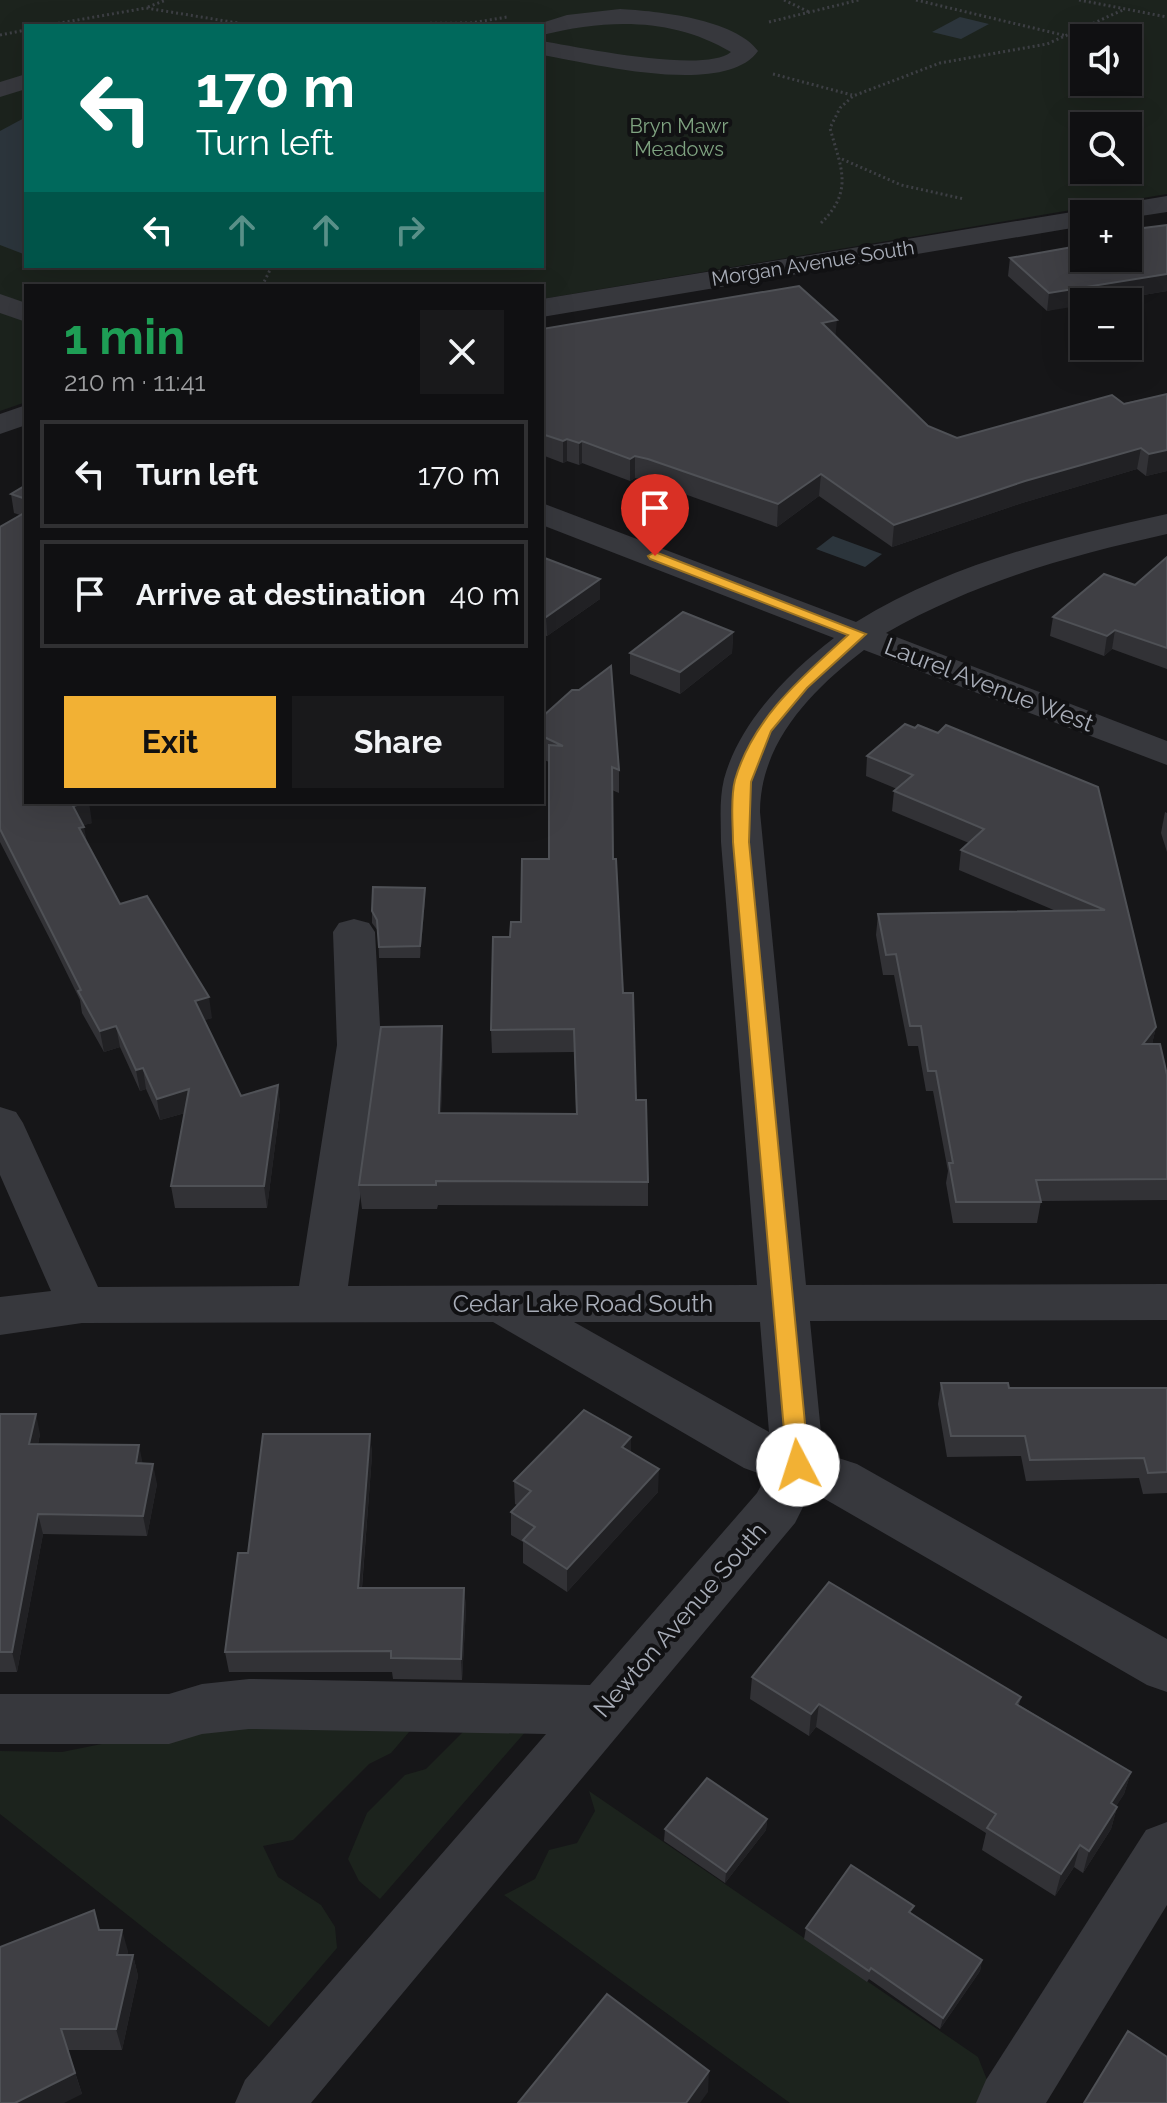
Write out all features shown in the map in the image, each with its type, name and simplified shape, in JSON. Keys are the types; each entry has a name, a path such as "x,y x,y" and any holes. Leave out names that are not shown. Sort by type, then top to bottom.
{"street":[{"path":"544,27 569,20 603,16 673,22 713,34 746,51 733,63 712,69 694,69 544,48"},
{"path":"0,90 24,82"},
{"path":"1142,208 1167,204"},
{"name":"Morgan Avenue South","path":"544,308 1070,220"},
{"path":"0,303 24,312"},
{"path":"0,425 24,415"},
{"name":"Laurel Avenue West","path":"544,514 1167,754"},
{"path":"798,1465 741,842 743,782 764,730 812,675 858,634 912,602 989,570 1167,524"},
{"path":"321,1302 359,1045 354,932"},
{"path":"0,1123 82,1305"},
{"name":"Cedar Lake Road South","path":"0,1316 82,1305 321,1302 503,1305 1167,1302"},
{"path":"503,1305 762,1453 838,1479 1167,1668"},
{"name":"Newton Avenue South","path":"268,2103 776,1508 798,1465"},
{"path":"0,1719 169,1719 202,1709 249,1704 603,1710"},
{"path":"1009,2103 1167,1850"}],"path":[{"path":"54,24 146,8 166,0"},
{"path":"784,0 810,12"},
{"path":"713,34 859,0"},
{"path":"916,0 1068,36"},
{"path":"1079,0 1167,17"},
{"path":"146,8 244,24"},
{"path":"813,228 836,207 842,193 841,158 830,128 840,108 853,96 940,63 1047,44 1125,9"},
{"path":"360,24 471,23 508,17"},
{"path":"0,35 24,30"},
{"path":"733,63 853,96"},
{"path":"841,158 874,177 915,190 966,200"}],"green space":[{"name":"Bryn Mawr Meadows","path":"0,0 1167,0 1167,194 1131,200 1070,200 1070,210 544,299 544,284 24,284 24,403 0,411"},
{"path":"471,1724 527,1730 380,1899 359,1881 348,1859 367,1813 405,1775 426,1769"},
{"path":"415,1725 391,1753 369,1764 293,1840 263,1846 278,1877 321,1905 335,1927 337,1948 269,2027 0,1814 0,1751 62,1752 186,1727"},
{"path":"589,1791 978,2057 989,2085 977,2103 790,2103 504,1895 535,1879 549,1850 577,1843 595,1811"}],"shaded area":[{"path":"960,17 989,24 961,39 932,32"},
{"path":"24,118 24,254 0,245 0,131"},
{"path":"833,536 882,554 865,567 816,549"}],"building":[{"path":"1167,225 1167,274 1049,293 1010,258 1070,247 1070,272 1142,272 1142,228"},
{"path":"799,286 837,320 822,323 928,426 957,438 1112,395 1124,404 1167,394 1167,450 1149,454 1141,448 1025,481 894,525 821,474 778,504 648,459 635,456 630,459 582,441 563,441 544,435 544,329"},
{"path":"24,486 24,498 11,494"},
{"path":"24,513 24,804 81,804 73,806 84,827 79,828 120,904 147,896 209,997 195,1001 241,1096 278,1085 264,1186 171,1186 189,1089 157,1099 143,1068 136,1070 116,1026 100,1031 0,829 0,527"},
{"path":"1167,557 1167,648 1115,630 1107,636 1053,617 1104,574 1135,585"},
{"path":"544,558 600,579 546,617"},
{"path":"683,612 733,632 680,672 630,653"},
{"path":"611,666 619,770 612,767 613,859 616,859 623,993 633,993 636,1100 646,1100 648,1182 436,1181 436,1185 359,1185 381,1027 442,1026 439,1113 577,1114 574,1029 491,1030 493,937 510,937 511,922 521,922 522,859 549,859 549,745 563,746 544,737 544,715 572,690 579,690"},
{"path":"905,724 915,728 918,725 938,733 946,725 1098,787 1156,1027 1143,1044 1160,1044 1167,1075 1167,1179 1036,1180 1041,1202 956,1202 949,1163 953,1163 936,1071 928,1071 921,1026 910,1026 896,954 886,955 878,914 1105,910 961,850 984,829 894,791 913,775 867,756"},
{"path":"373,887 425,888 420,946 379,947 377,920 372,911"},
{"path":"941,1383 1008,1383 1009,1388 1167,1388 1167,1472 1148,1473 1144,1458 1030,1460 1025,1436 951,1436"},
{"path":"584,1410 631,1437 622,1447 659,1469 567,1569 523,1540 535,1527 511,1512 531,1491 514,1481"},
{"path":"0,1414 36,1414 29,1444 139,1445 136,1463 153,1464 143,1516 38,1514 12,1652 0,1652"},
{"path":"263,1434 370,1434 358,1588 464,1588 461,1659 391,1658 391,1651 225,1652 238,1553 248,1553"},
{"path":"829,1582 1021,1697 1016,1704 1131,1772 1111,1803 1117,1807 1089,1851 1080,1845 1061,1874 987,1828 996,1814 819,1704 811,1714 752,1677"},
{"path":"707,1778 767,1819 726,1872 665,1829"},
{"path":"851,1865 914,1906 909,1912 982,1960 943,2018 806,1928"},
{"path":"94,1910 99,1930 122,1930 117,1955 133,1955 116,2029 61,2029 75,2073 15,2103 0,2103 0,1947"},
{"path":"607,1994 709,2071 686,2103 518,2103"},
{"path":"1128,2031 1167,2057 1167,2103 1084,2103"}],"route":[{"path":"655,556 858,634 832,654 764,730 743,782 741,842 781,1252 798,1465"}]}
